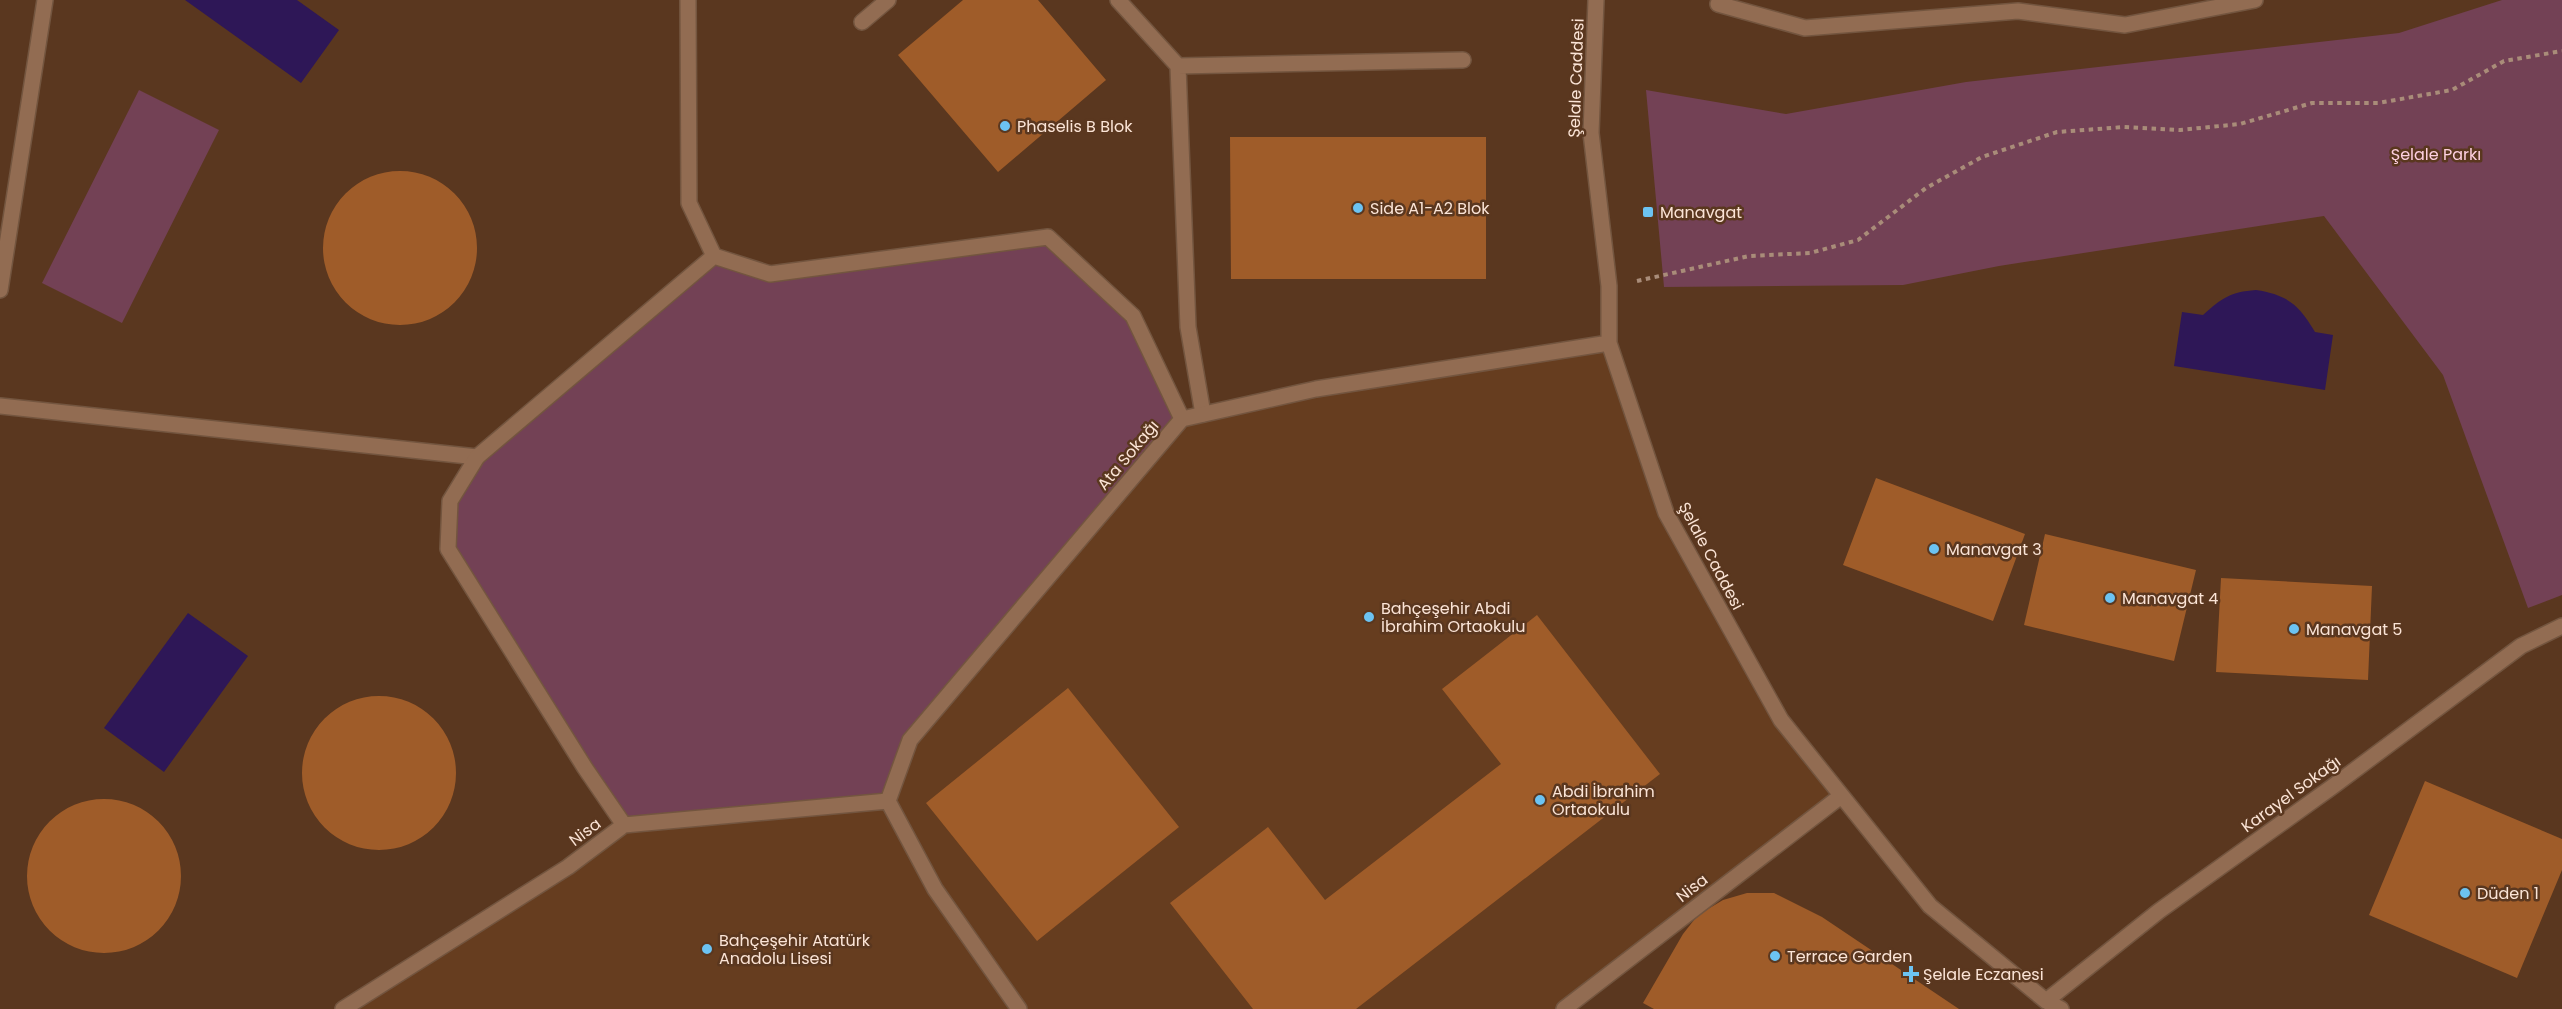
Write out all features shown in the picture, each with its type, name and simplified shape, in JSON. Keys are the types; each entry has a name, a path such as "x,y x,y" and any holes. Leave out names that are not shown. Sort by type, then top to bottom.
{"street":[{"path":"0,290 3,246 45,0"},
{"path":"688,0 689,203 714,256 770,274 1047,237 1133,315 1182,419"},
{"path":"862,22 888,0"},
{"path":"1118,0 1178,66 1188,327 1203,414"},
{"name":"Şelale Caddesi","path":"1596,0 1591,133 1609,286 1609,343 1666,513 1781,720 1841,796 1930,906 2046,1001 2061,1009"},
{"path":"1718,4 1804,28 2018,11 2125,25 2255,0"},
{"path":"1178,66 1463,60"},
{"path":"624,825 585,768 448,549 450,501 477,457 714,256"},
{"name":"Ata Sokağı","path":"888,801 910,740 1182,419 1316,389 1609,343"},
{"path":"0,406 477,457"},
{"name":"Karayel Sokağı","path":"2046,1001 2159,911 2522,646 2562,626"},
{"name":"Nisa","path":"1564,1009 1841,796"},
{"path":"888,801 935,889 1019,1009"},
{"name":"Nisa","path":"343,1009 568,867 624,825 888,801"}],"path":[{"path":"1609,286 1749,256 1810,253 1858,240 1926,188 1982,157 2057,132 2124,127 2180,130 2240,124 2312,103 2378,103 2452,90 2504,62 2562,51"}],"shaded area":[{"path":"185,0 297,0 339,30 301,83"},
{"path":"2256,290 2285,298 2298,308 2315,332 2333,335 2325,390 2174,366 2182,312 2203,315 2227,297 2239,292"},
{"name":"Bahçeşehir Abdi İbrahim Ortaokulu","path":"1609,343 1666,513 1781,720 1841,796 1564,1009 343,1009 624,825 910,740 1182,419"},
{"path":"188,613 248,656 164,772 104,728"}],"green space":[{"name":"Şelale Parkı","path":"2502,0 2562,0 2562,595 2528,608 2443,375 2324,216 1999,266 1903,285 1664,287 1646,90 1786,114 1966,82 2399,33"},
{"path":"139,90 219,130 122,323 42,283"},
{"path":"1048,237 1133,316 1182,419 910,740 888,801 624,825 448,549 450,501 477,457 714,256 770,274"}],"building":[{"name":"Phaselis B Blok","path":"963,0 1038,0 1106,80 998,172 898,55"},
{"name":"Side A1-A2 Blok","path":"1230,137 1486,137 1486,279 1231,279"},
{"path":"400,171 415,172 430,177 455,193 471,218 476,233 476,263 471,278 455,303 430,319 415,324 400,325 385,324 370,319 345,303 329,278 324,263 323,248 324,233 329,218 345,193 370,177 385,172"},
{"name":"Manavgat 3","path":"1876,478 2025,534 1993,621 1843,565"},
{"name":"Manavgat 4","path":"2045,534 2196,570 2174,661 2024,625"},
{"name":"Manavgat 5","path":"2221,578 2372,586 2368,680 2216,672"},
{"name":"Abdi İbrahim Ortaokulu","path":"1537,615 1660,774 1356,1009 1253,1009 1170,903 1268,827 1325,900 1501,764 1442,689"},
{"path":"1068,688 1179,827 1037,941 926,803"},
{"path":"379,696 394,697 409,702 434,718 450,743 455,758 455,788 450,803 434,828 409,844 394,849 379,850 364,849 349,844 324,828 308,803 303,788 302,773 303,758 308,743 324,718 349,702 364,697"},
{"name":"Düden 1","path":"2425,781 2562,839 2562,870 2517,978 2369,915"},
{"path":"104,799 119,800 134,805 159,821 175,846 180,861 180,891 175,906 159,931 134,947 119,952 104,953 89,952 74,947 49,931 33,906 28,891 27,876 28,861 33,846 49,821 74,805 89,800"},
{"name":"Terrace Garden","path":"1747,893 1774,893 1822,917 1959,1009 1654,1009 1643,1003 1683,934 1698,915 1723,900"}],"place":[{"name":"Phaselis B Blok","path":"1005,126"},
{"name":"Side A1-A2 Blok","path":"1358,208"},
{"name":"Manavgat","path":"1648,212"},
{"name":"Manavgat 3","path":"1934,549"},
{"name":"Manavgat 4","path":"2110,598"},
{"name":"Bahçeşehir Abdi İbrahim Ortaokulu","path":"1369,617"},
{"name":"Manavgat 5","path":"2294,629"},
{"name":"Abdi İbrahim Ortaokulu","path":"1540,800"},
{"name":"Düden 1","path":"2465,893"},
{"name":"Bahçeşehir Atatürk Anadolu Lisesi","path":"707,949"},
{"name":"Terrace Garden","path":"1775,956"},
{"name":"Şelale Eczanesi","path":"1911,974"}]}
